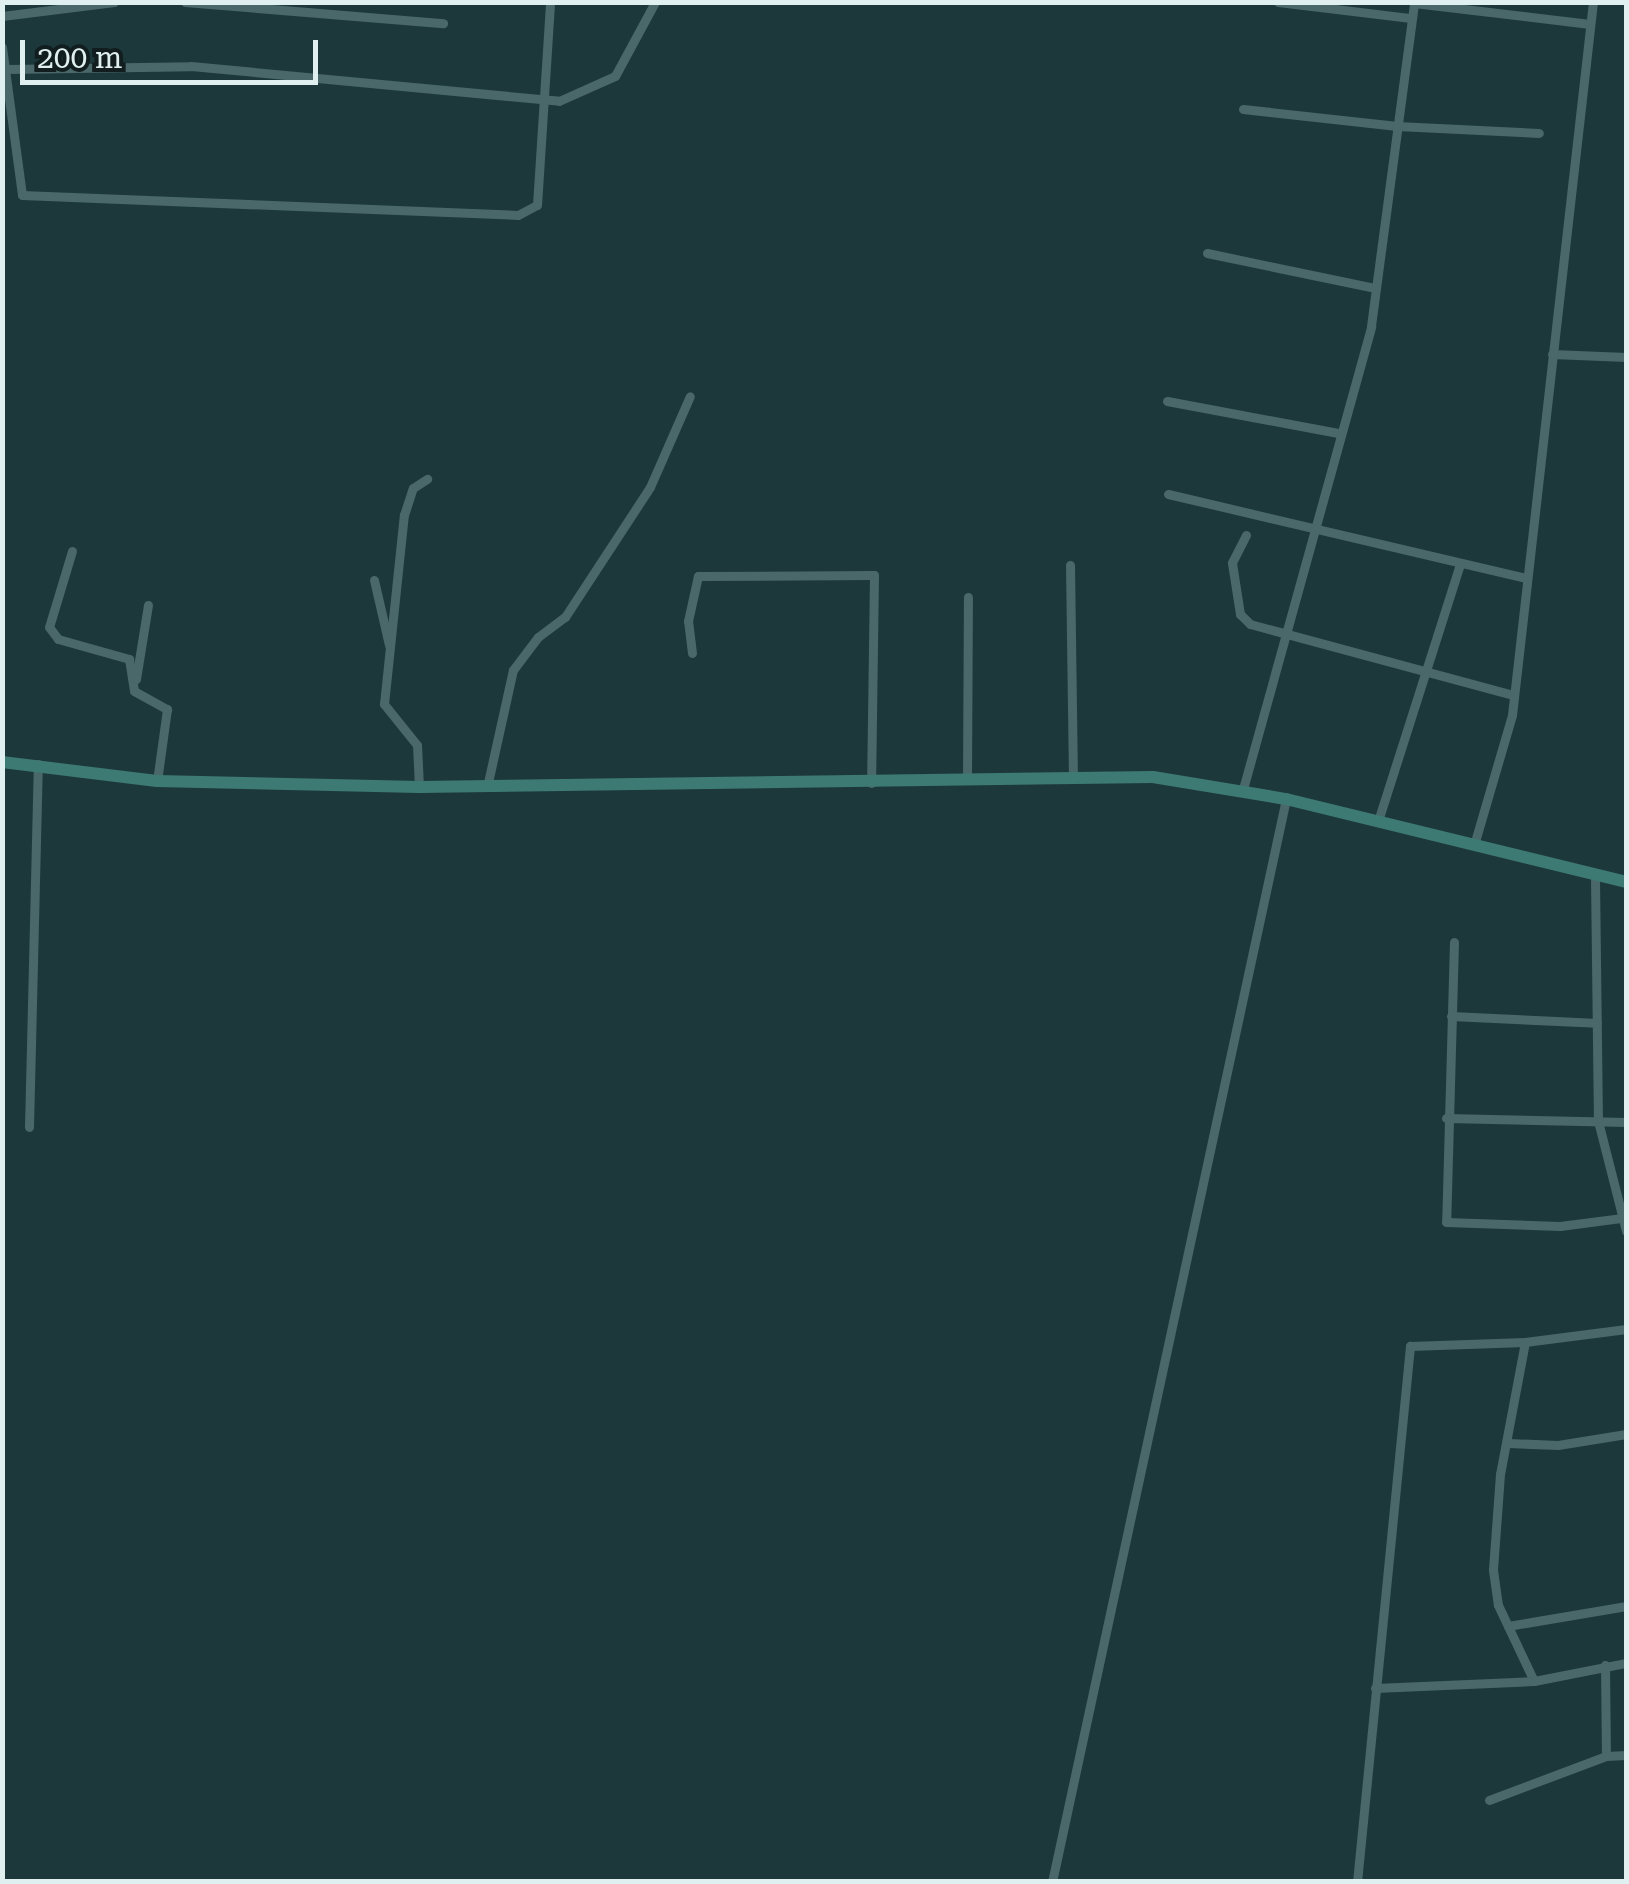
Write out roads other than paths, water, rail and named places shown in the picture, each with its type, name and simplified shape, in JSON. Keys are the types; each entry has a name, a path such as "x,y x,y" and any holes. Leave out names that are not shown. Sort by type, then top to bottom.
{"main road":[{"path":"2,762 156,782 418,787 1153,777 1286,798 1595,878 1626,882"}],"street":[{"path":"2,16 114,2"},
{"path":"185,2 443,23"},
{"path":"2,47 8,69 7,133 22,194 518,215 537,205 540,103 550,2"},
{"path":"8,69 192,66 540,103 588,91 615,76 654,2"},
{"path":"1278,2 1411,18"},
{"path":"1474,846 1514,695 1594,2"},
{"path":"1243,789 1338,433 1371,326 1414,3 1590,24"},
{"path":"1242,109 1397,126 1540,133"},
{"path":"1209,253 1374,288"},
{"path":"1552,354 1626,357"},
{"path":"488,787 513,670 538,637 565,617 650,487 690,396"},
{"path":"1166,400 1338,433"},
{"path":"418,787 417,745 384,704 404,515 413,488 427,480"},
{"path":"1168,494 1459,567 1525,578"},
{"path":"1246,535 1232,564 1240,614 1250,624 1514,695"},
{"path":"72,551 48,628 58,639 130,659 134,691"},
{"path":"1070,564 1073,778"},
{"path":"1378,821 1459,567"},
{"path":"692,653 688,621 698,576 874,575 870,782"},
{"path":"374,580 390,645"},
{"path":"967,778 968,598"},
{"path":"134,691 148,605"},
{"path":"134,691 167,709 156,782"},
{"path":"29,1128 38,764"},
{"path":"1052,1882 1286,798"},
{"path":"1595,878 1598,1121 1626,1231"},
{"path":"1454,942 1446,1118 1448,1225 1622,1218"},
{"path":"1451,1016 1598,1024"},
{"path":"1446,1118 1626,1122"},
{"path":"1357,1882 1409,1350 1420,1341 1525,1342 1626,1329"},
{"path":"1525,1342 1492,1570 1508,1626 1534,1681"},
{"path":"1508,1442 1558,1445 1625,1438"},
{"path":"1508,1626 1626,1606"},
{"path":"1375,1688 1534,1681 1626,1662"},
{"path":"1604,1665 1606,1756"},
{"path":"1489,1800 1606,1756 1626,1755"}]}
